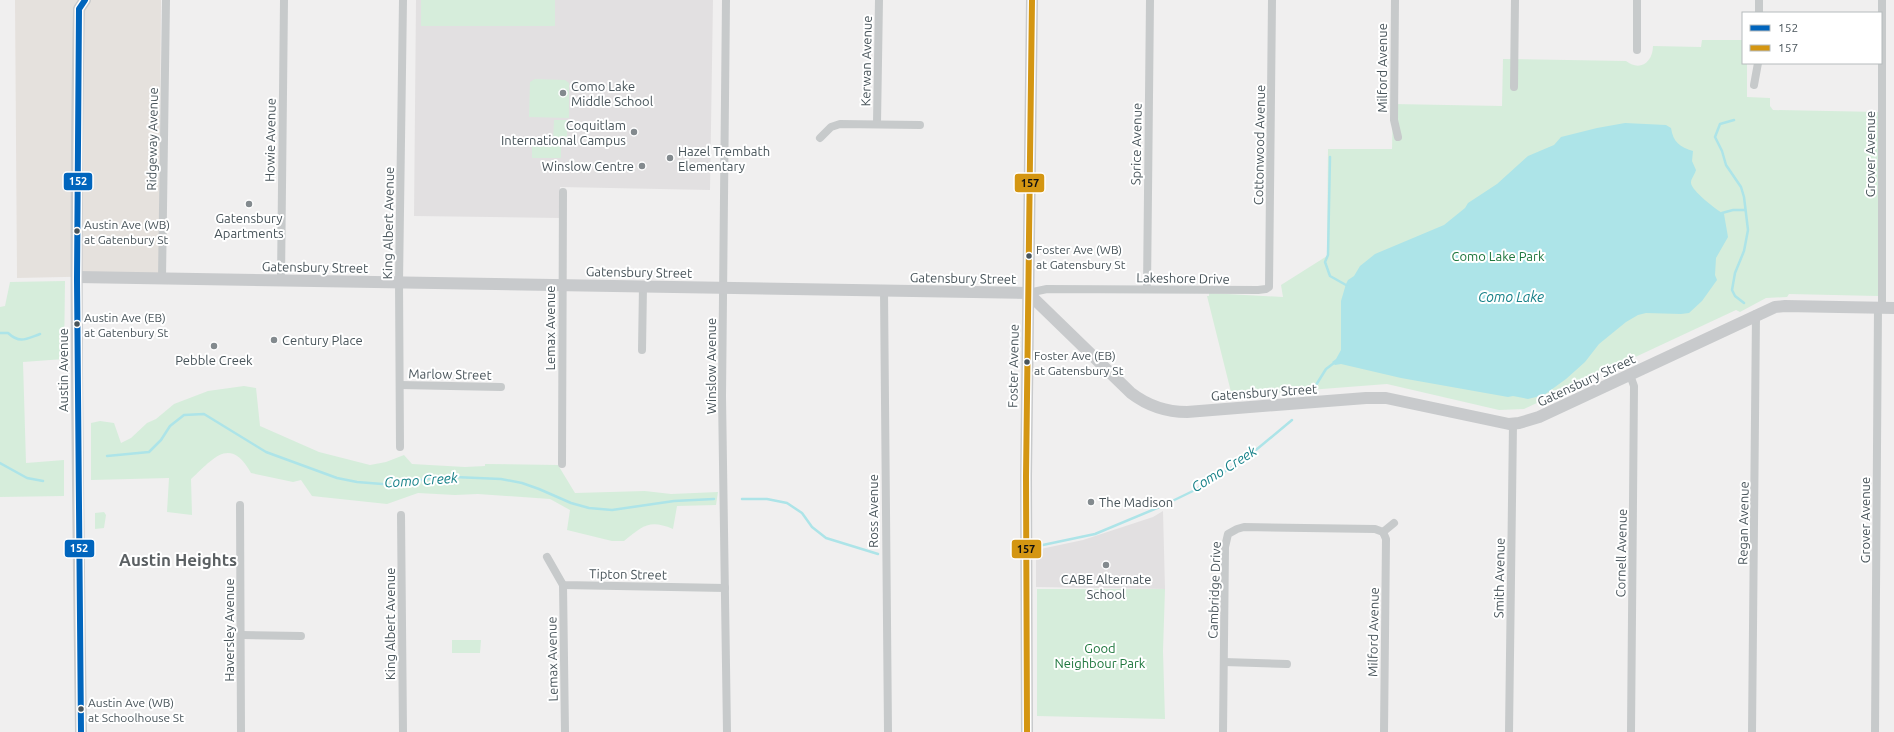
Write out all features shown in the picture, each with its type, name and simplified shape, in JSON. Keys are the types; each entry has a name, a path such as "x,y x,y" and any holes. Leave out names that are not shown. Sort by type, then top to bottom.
{"street":[{"name":"Ridgeway Avenue","path":"162,278 166,0"},
{"name":"Howie Avenue","path":"281,280 284,0"},
{"name":"King Albert Avenue","path":"400,447 399,282 403,0"},
{"name":"Winslow Avenue","path":"726,0 722,396 727,732"},
{"name":"Kerwan Avenue","path":"877,123 879,0"},
{"name":"Foster Avenue","path":"1027,732 1026,476 1032,0"},
{"name":"Sprice Avenue","path":"1147,289 1150,0"},
{"name":"Cottonwood Avenue","path":"1266,289 1270,284 1272,0"},
{"name":"Milford Avenue","path":"1395,0 1394,120 1398,137"},
{"path":"1514,87 1515,0"},
{"path":"1637,0 1637,50"},
{"path":"1759,0 1759,12"},
{"name":"Grover Avenue","path":"1875,732 1885,308 1882,0"},
{"name":"Austin Avenue","path":"80,3 77,277 78,576 81,732"},
{"path":"1754,86 1758,64"},
{"path":"820,138 831,127 840,124 877,123 920,125"},
{"name":"Lemax Avenue","path":"562,464 563,192"},
{"name":"Gatensbury Street","path":"77,277 1028,293 1131,393 1147,404 1165,410 1187,412 1382,398 1404,401 1513,424 1539,417 1756,314 1775,307 1885,308"},
{"path":"642,350 643,286"},
{"name":"Lakeshore Drive","path":"1028,293 1047,289 1266,289"},
{"name":"Ross Avenue","path":"884,291 888,732"},
{"name":"Regan Avenue","path":"1752,732 1756,314"},
{"name":"Cornell Avenue","path":"1630,375 1634,386 1631,732"},
{"name":"Marlow Street","path":"400,385 501,387"},
{"name":"Smith Avenue","path":"1509,732 1513,424"},
{"name":"Haversley Avenue","path":"240,505 241,732"},
{"name":"King Albert Avenue","path":"401,515 403,732"},
{"path":"1383,532 1394,523"},
{"name":"Cambridge Drive","path":"1223,732 1225,547 1228,534 1244,527 1375,529 1383,532"},
{"name":"Milford Avenue","path":"1383,532 1386,539 1384,732"},
{"path":"547,557 563,585"},
{"name":"Lemax Avenue","path":"563,585 564,732"},
{"name":"Tipton Street","path":"563,585 725,588"},
{"path":"241,635 300,636"},
{"path":"1224,662 1287,664"}],"shaded area":[{"path":"15,0 161,0 159,275 17,278"},
{"name":"Como Lake Middle School","path":"416,0 713,0 710,190 560,187 560,218 414,216"},
{"path":"1163,511 1165,589 1036,587 1036,550 1083,540 1153,517"}],"green space":[{"path":"421,0 555,0 555,26 421,26"},
{"name":"Como Lake Park","path":"1702,40 1742,40 1742,64 1747,64 1747,97 1770,98 1770,106 1773,110 1880,112 1878,296 1789,294 1787,297 1766,298 1740,312 1736,310 1524,409 1499,410 1387,384 1232,396 1207,296 1209,296 1209,293 1283,297 1281,285 1327,256 1328,149 1392,149 1393,104 1502,106 1503,59 1626,61 1636,66 1645,64 1648,61 1651,57 1653,46 1701,47"},
{"path":"535,79 565,80 569,83 569,118 529,117 530,82"},
{"path":"554,120 567,120 567,143 553,143"},
{"path":"534,144 561,145 561,158 532,158 532,147"},
{"path":"65,281 64,359 23,362 26,463 64,460 64,496 0,497 0,307 5,306 10,282"},
{"path":"244,386 256,388 260,426 319,452 370,465 386,462 404,455 412,464 465,467 485,466 485,464 558,465 575,493 645,491 671,494 718,492 716,505 677,506 673,529 652,524 636,531 624,541 612,541 567,530 570,510 550,499 478,494 455,495 418,493 387,504 312,496 301,480 293,482 251,473 236,455 229,453 221,454 214,458 191,479 192,515 167,512 169,478 91,480 91,423 100,421 114,423 121,443 131,438 147,423 156,419 174,404 208,391"},
{"path":"104,512 106,515 104,528 95,529 95,513"},
{"name":"Good Neighbour Park","path":"1037,589 1165,589 1163,651 1165,719 1037,716"},
{"path":"452,640 481,640 480,653 452,653"}],"water":[{"name":"Como Lake","path":"1625,123 1666,125 1671,128 1675,140 1684,148 1693,151 1692,161 1696,170 1691,181 1692,186 1704,200 1724,214 1728,237 1716,258 1715,275 1717,280 1702,301 1689,313 1646,313 1638,315 1626,322 1599,344 1585,362 1566,379 1544,395 1528,399 1513,396 1508,397 1401,378 1341,364 1335,365 1332,362 1336,359 1341,350 1341,301 1348,280 1354,276 1360,266 1375,254 1444,225 1465,208 1468,203 1497,184 1528,156 1554,145 1561,137"}],"waterway":[{"path":"1734,120 1720,124 1715,137 1722,151 1726,165 1741,187 1744,197 1748,230 1744,251 1735,273 1732,290 1735,296 1744,303"},
{"path":"1330,157 1328,255 1325,262 1330,276 1346,285"},
{"path":"1722,213 1733,210 1745,210"},
{"path":"0,333 8,333 23,340 40,334"},
{"name":"Como Creek","path":"1316,385 1326,369 1334,363"},
{"name":"Como Creek","path":"107,456 149,452 161,440 170,426 184,415 204,414 266,452 337,478 357,482 395,485 432,478 454,477 501,479 522,483 571,503 589,508 612,510 674,501 714,499"},
{"name":"Como Creek","path":"1038,546 1095,534 1162,506 1195,490 1245,459 1292,420"},
{"name":"Como Creek","path":"0,463 27,478 43,481"},
{"name":"Como Creek","path":"742,499 767,499 787,503 802,513 812,527 826,538 878,554"}],"transit line":[{"name":"152","path":"81,732 77,280 79,9 85,0"},
{"name":"157","path":"1027,732 1026,476 1032,0"}],"place":[{"name":"Como Lake Middle School","path":"563,93"},
{"name":"Coquitlam International Campus","path":"634,132"},
{"name":"Hazel Trembath Elementary","path":"670,158"},
{"name":"Winslow Centre","path":"642,166"},
{"name":"Gatensbury Apartments","path":"249,204"},
{"name":"Austin Ave (WB) at Gatenbury St","path":"77,231"},
{"name":"Foster Ave (WB) at Gatensbury St","path":"1029,256"},
{"name":"Austin Ave (EB) at Gatenbury St","path":"77,324"},
{"name":"Century Place","path":"274,340"},
{"name":"Pebble Creek","path":"214,346"},
{"name":"Foster Ave (EB) at Gatensbury St","path":"1027,362"},
{"name":"The Madison","path":"1091,502"},
{"name":"CABE Alternate School","path":"1106,565"},
{"name":"Austin Ave (WB) at Schoolhouse St","path":"81,709"}],"district":[{"name":"Austin Heights","path":"178,559"}]}
